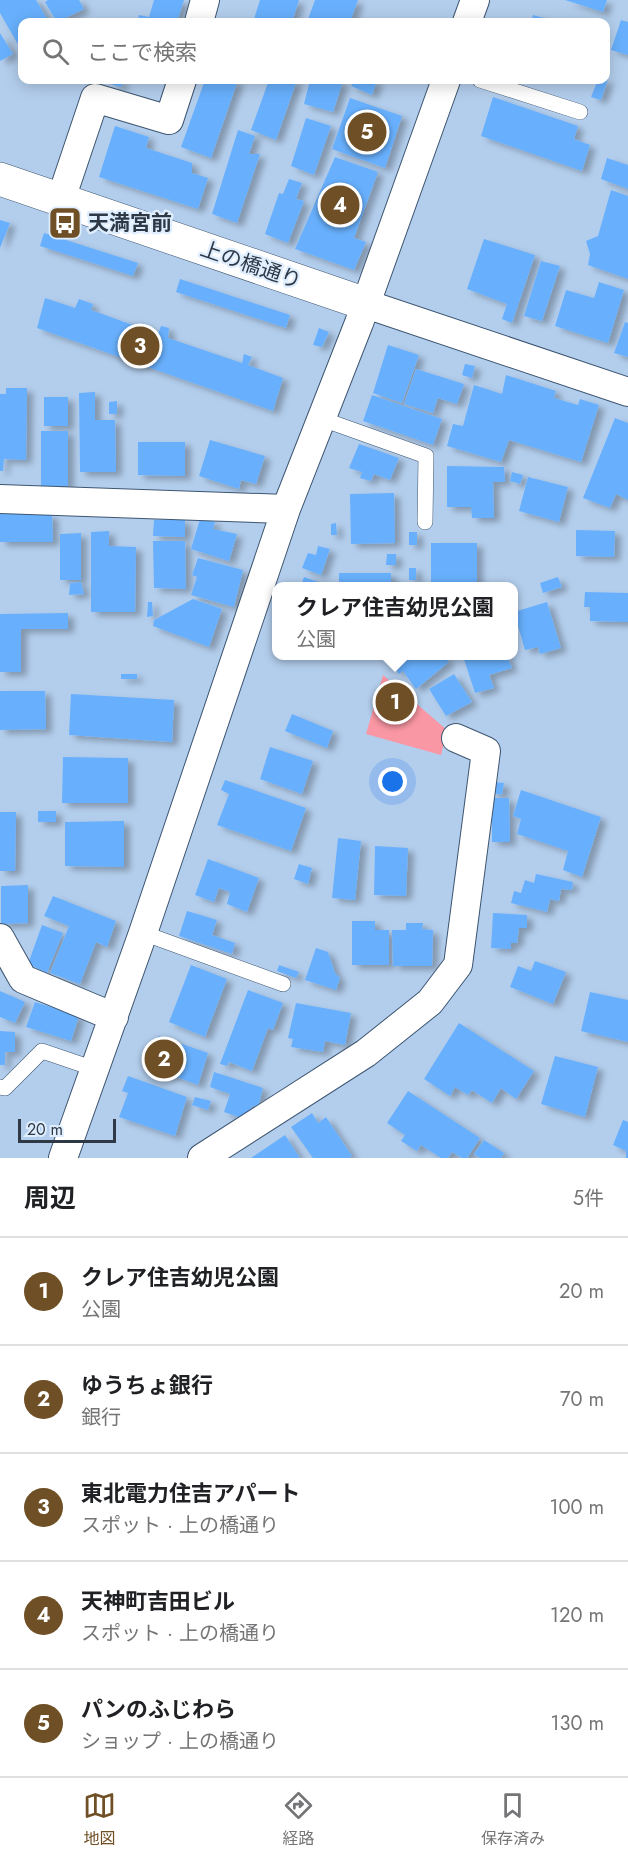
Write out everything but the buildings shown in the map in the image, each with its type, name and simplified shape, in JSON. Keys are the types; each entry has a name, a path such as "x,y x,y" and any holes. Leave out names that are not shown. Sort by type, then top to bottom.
{"street":[{"path":"200,18 205,0"},
{"path":"468,18 475,0"},
{"path":"61,199 95,98 170,120 181,84"},
{"path":"63,1158 143,933 286,509 366,304 445,84"},
{"name":"上の橋通り","path":"0,178 366,304"},
{"path":"366,304 628,392"},
{"path":"0,499 286,509"},
{"path":"202,1158 366,1053 430,1002 458,965 486,751 456,738"},
{"path":"0,938 12,976 114,1017"}],"lane":[{"path":"492,84 580,112"},
{"path":"322,419 426,456 425,522"},
{"path":"143,933 283,984"},
{"path":"0,1087 5,1089 42,1051 95,1069"}],"shaded area":[{"path":"383,675 447,730 441,755 366,734"}],"place":[{"name":"パンのふじわら","path":"367,132"},
{"name":"天神町吉田ビル","path":"340,205"},
{"name":"天満宮前","path":"65,223"},
{"name":"東北電力住吉アパート","path":"140,346"},
{"name":"クレア住吉幼児公園","path":"395,702"},
{"name":"ゆうちょ銀行","path":"164,1059"}]}
